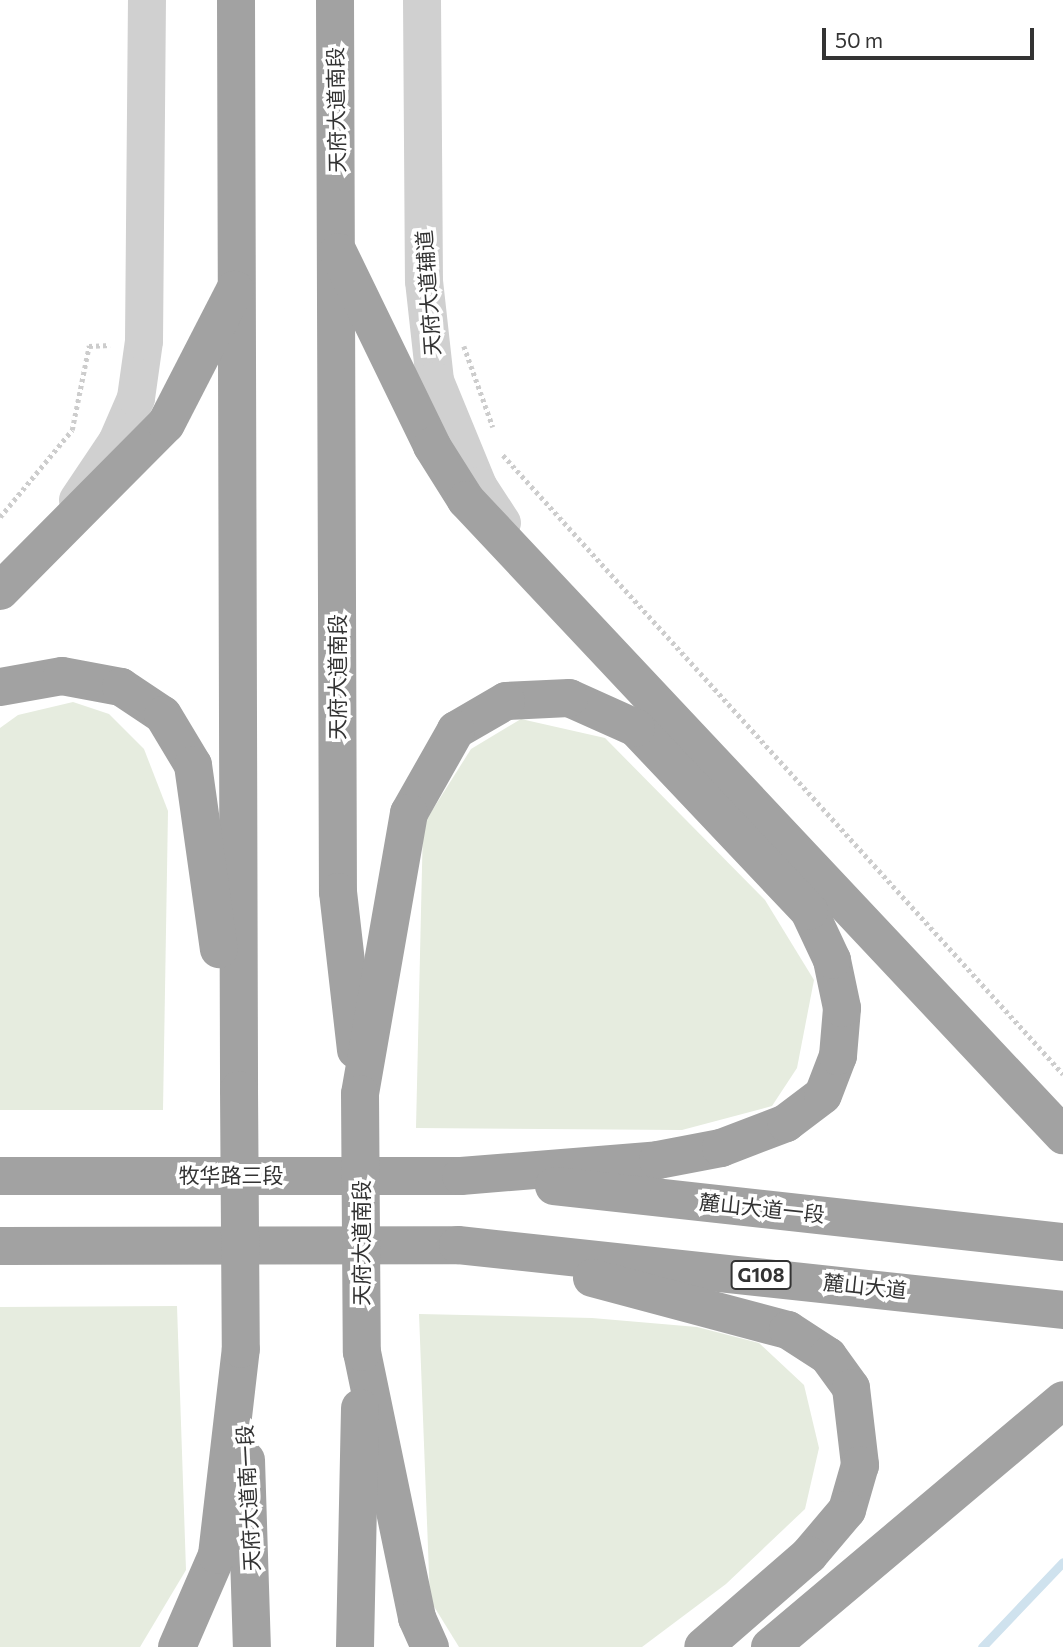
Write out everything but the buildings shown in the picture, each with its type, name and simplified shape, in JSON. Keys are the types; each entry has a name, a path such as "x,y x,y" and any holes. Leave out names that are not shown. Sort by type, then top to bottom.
{"highway":[{"path":"177,1647 217,1555 241,1349 236,0"},
{"name":"天府大道南段","path":"335,0 338,252 338,892 360,1094 362,1352"},
{"path":"338,252 432,446 466,500 1063,1135"},
{"path":"0,591 64,522 166,424 238,285"},
{"path":"0,687 62,676 121,687 163,715 193,765 239,1090"},
{"path":"360,1094 410,813 456,730 506,701 569,698 636,728 809,911 832,960 842,1008 838,1056 822,1095 786,1123 721,1148 658,1160 461,1177"},
{"path":"0,1154 115,1174"},
{"name":"牧华路三段","path":"0,1176 115,1174 461,1177"},
{"name":"麓山大道一段","path":"461,1177 1063,1242"},
{"path":"0,1264 116,1242"},
{"name":"G108","path":"0,1245 116,1242 457,1245"},
{"path":"457,1245 788,1330 828,1356 851,1388 860,1465 847,1510 809,1555 703,1647"},
{"name":"麓山大道","path":"457,1245 1063,1310"},
{"name":"天府大道南一段","path":"241,1349 252,1576 252,1647"},
{"path":"355,1647 362,1352"},
{"path":"362,1352 417,1618 430,1647"},
{"path":"770,1647 1063,1400"},
{"path":"230,1647 252,1576"}],"street":[{"path":"64,522 117,442 136,398 144,341 147,0"},
{"name":"天府大道辅道","path":"422,0 424,281 435,381 478,486 527,564"}],"path":[{"path":"0,517 72,430 89,346 111,345"},
{"path":"432,351 468,346 500,453 1063,1073"}],"shaded area":[{"path":"73,702 109,714 144,749 168,811 163,1110 0,1110 0,728 18,715"},
{"path":"521,719 605,738 765,900 814,980 797,1068 772,1106 682,1130 416,1128 423,825 471,749"},
{"path":"177,1306 186,1570 140,1647 0,1647 0,1307"},
{"path":"419,1314 592,1318 697,1327 759,1343 804,1385 819,1448 805,1509 726,1584 642,1647 459,1647 430,1600"}],"waterway":[{"path":"982,1647 1063,1562"}]}
